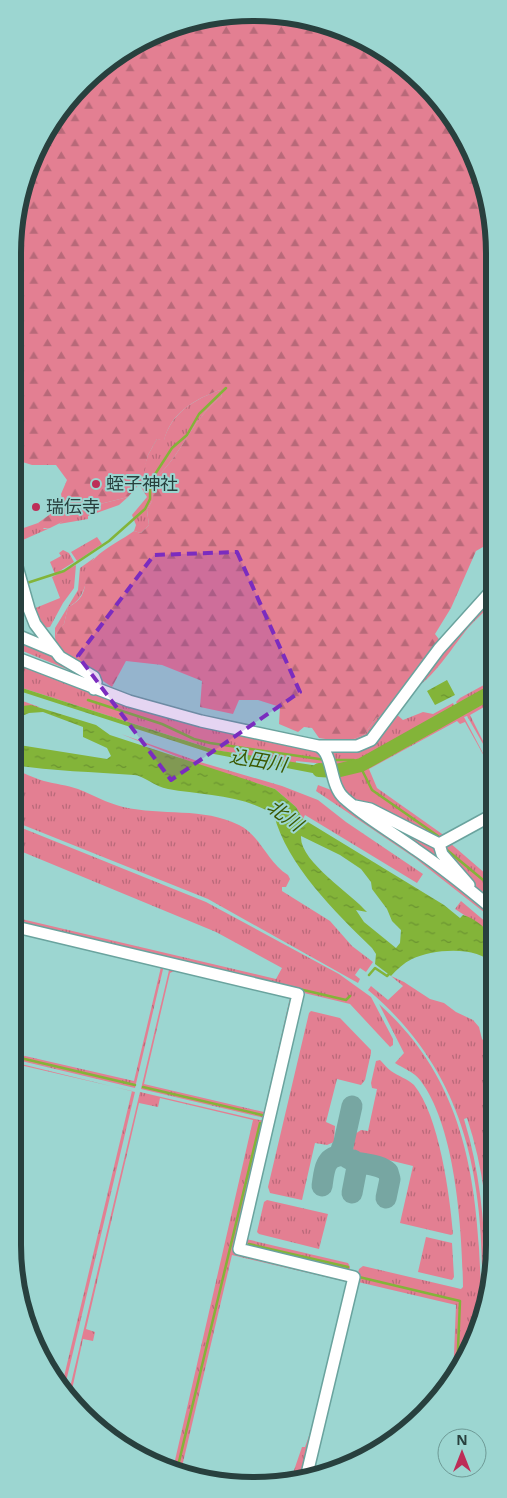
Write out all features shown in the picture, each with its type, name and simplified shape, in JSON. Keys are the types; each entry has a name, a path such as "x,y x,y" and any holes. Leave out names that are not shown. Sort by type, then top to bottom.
{"street":[{"path":"21,581 35,624 48,638 55,651"},
{"path":"21,660 94,689 174,714 322,749 357,746 371,740 439,649 486,597"},
{"path":"21,637 55,651 94,678 96,682 94,689"},
{"path":"322,749 338,792 353,806 486,903"},
{"path":"353,806 370,809 438,844 442,854 467,880 469,889"},
{"path":"438,844 486,818"},
{"path":"21,928 298,994 239,1249 354,1276 308,1470"}],"highlighted area":[{"path":"237,552 300,692 171,780 78,656 154,555"}],"green space":[{"path":"254,21 284,23 314,29 342,39 383,60 418,89 447,124 462,151 478,193 484,223 486,254 486,553 483,547 476,551 451,608 435,634 441,642 389,712 376,718 364,735 351,740 351,743 319,738 312,728 304,727 298,732 279,724 280,707 258,700 239,700 233,714 200,707 202,681 162,665 126,661 112,687 62,654 55,642 57,630 64,624 68,607 76,602 84,590 87,570 90,564 109,547 134,531 141,533 149,525 147,510 152,501 153,480 171,461 211,405 222,396 220,390 185,408 172,422 164,441 157,439 148,455 141,482 128,497 80,509 64,521 50,528 40,528 38,523 63,505 61,494 67,480 56,465 32,465 21,462 21,254 23,223 29,193 45,151 60,124 89,89 124,60 165,39 193,29 223,23"},
{"path":"220,390 222,396 211,405 171,461 153,480 152,501 147,510 149,525 141,533 134,531 136,525 132,515 147,497 139,484 148,455 157,439 164,440 172,422 185,408"},
{"path":"128,497 119,505 88,516 88,519 59,524 80,509"},
{"path":"38,523 44,529 50,528 21,541 21,529"},
{"path":"97,537 102,544 77,561 71,552"},
{"path":"63,550 69,553 74,562 55,574 50,562 61,556 59,553"},
{"path":"94,558 83,592 75,603 68,607 64,624 57,631 55,642 55,628 78,590 80,568"},
{"path":"76,565 74,588 63,603 50,627 43,628 33,609 60,598 52,577"},
{"path":"486,601 486,610 468,628 435,671 414,688 441,651"},
{"path":"21,644 39,651 41,649 86,677 21,650"},
{"path":"21,664 318,750 325,764 296,761 296,764 215,750 21,688"},
{"path":"486,684 486,690 458,705 456,702"},
{"path":"21,700 39,707 21,707"},
{"path":"486,700 486,706 470,715 486,749 467,716 464,717 486,760 465,722 460,724 457,721 369,769 377,788 445,836 440,839 346,795 336,777 367,767"},
{"path":"453,703 455,707 380,751 364,758 334,766 330,752 332,750 355,749 395,713 403,720 423,712 433,714"},
{"path":"389,712 371,736 351,743 351,740 364,735 376,718"},
{"path":"121,734 200,762 282,786 318,800 346,822 423,874 417,883 305,815 303,819 296,807 275,789 203,767"},
{"path":"21,772 44,781 70,786 123,807 211,816 239,825 259,842 281,870 288,875 290,879 286,887 282,887 282,891 330,921 352,946 373,962 366,972 360,968 355,975 360,979 358,983 208,899 21,824"},
{"path":"318,785 331,790 436,868 486,909 486,914 415,858 316,791"},
{"path":"367,810 435,846 461,876"},
{"path":"21,828 206,902 339,974 371,997 393,1039 393,1045 390,1047 350,1004 21,925 21,919 276,979 282,968 216,932 21,851"},
{"path":"450,843 486,874 486,900 479,894 445,850 446,844"},
{"path":"461,901 486,922 486,930 484,928 455,909"},
{"path":"21,931 164,965 135,1088 21,1061 21,1055 134,1081 161,967 21,934"},
{"path":"170,966 283,992 292,998 265,1118 141,1089","holes":["176,970 290,998 264,1112 144,1084 170,973"]},
{"path":"391,976 430,999 444,1003 456,1012 473,1020 479,1027 482,1039 486,1043 486,1210 482,1179 473,1138 467,1118 464,1119 475,1165 482,1212 485,1260 482,1285 480,1224 475,1180 465,1138 451,1098 430,1060 403,1024 368,990 371,986 388,1000 403,986"},
{"path":"379,1004 404,1029 425,1056 442,1085 454,1115 464,1146 476,1213 481,1291 478,1305 468,1333 454,1363 456,1305 358,1282 313,1469 359,1269 363,1266 461,1289 463,1287 461,1237 455,1180 449,1151 442,1124 432,1100 420,1080 395,1063 404,1053"},
{"path":"311,1011 340,1018 371,1050 371,1053 365,1080 361,1085 337,1079 326,1122 335,1126 334,1142 327,1145 315,1143 302,1200 270,1193 268,1187"},
{"path":"380,1060 391,1071 414,1085 423,1098 437,1135 442,1156 453,1234 451,1235 400,1223 413,1166 356,1152 353,1149 355,1134 361,1130 368,1131 377,1089 372,1088 371,1083 376,1061"},
{"path":"21,1064 113,1087 21,1065"},
{"path":"132,1091 135,1092 66,1382 64,1379"},
{"path":"140,1092 264,1121 234,1251 349,1282 303,1471 293,1473 302,1447 305,1447 310,1433 347,1282 232,1255 182,1465 175,1462 253,1120 160,1098 158,1107 139,1103 86,1329 95,1332 93,1341 83,1339 72,1390 70,1387"},
{"path":"267,1200 328,1214 319,1249 259,1234 257,1232 264,1202"},
{"path":"426,1237 452,1243 454,1277 452,1280 418,1272"},
{"path":"246,1239 348,1263 350,1267 349,1272 246,1247"}],"water":[{"path":"447,680 455,695 435,705 427,691"},
{"path":"21,688 215,750 325,767 328,776 214,754 21,692"},
{"name":"北川","path":"31,705 96,725 110,735 275,789 296,807 303,819 444,905 460,918 463,915 472,918 480,924 486,930 486,958 467,952 443,951 431,953 406,962 391,976 375,964 376,954 372,948 328,903 301,870 280,834 274,815 250,803 163,788 138,776 21,766 21,745 107,759 111,756 107,748 83,737 83,727 43,712 29,713 21,716 21,706","holes":["301,836 340,855 361,869 371,882 372,889 387,909 392,921 401,930 400,943 396,948 364,922 356,910 367,912 308,856"]}],"waterway":[{"path":"27,583 64,571 109,541 145,509 150,499 150,482 172,448 187,435 199,414 226,388"},
{"name":"込田川","path":"319,770 336,771 361,765 486,695"},
{"path":"88,700 162,724 194,739 326,760"},
{"path":"331,760 354,760 362,770 372,790 438,836"},
{"path":"447,850 486,882"},
{"path":"369,975 375,968 387,976 389,974"},
{"path":"299,989 346,1000 350,996"},
{"path":"21,1058 135,1085"},
{"path":"143,1087 262,1115"},
{"path":"178,1464 260,1123"},
{"path":"249,1244 348,1267"},
{"path":"359,1277 460,1301 458,1356"}],"taxiway":[{"path":"352,1106 342,1151 350,1160 377,1166 388,1172 390,1179 386,1198"},
{"path":"322,1186 324,1171 330,1159 339,1156 342,1147"},
{"path":"352,1193 357,1167 353,1160"}],"place":[{"name":"蛭子神社","path":"96,484"},
{"name":"瑞伝寺","path":"36,507"}]}
